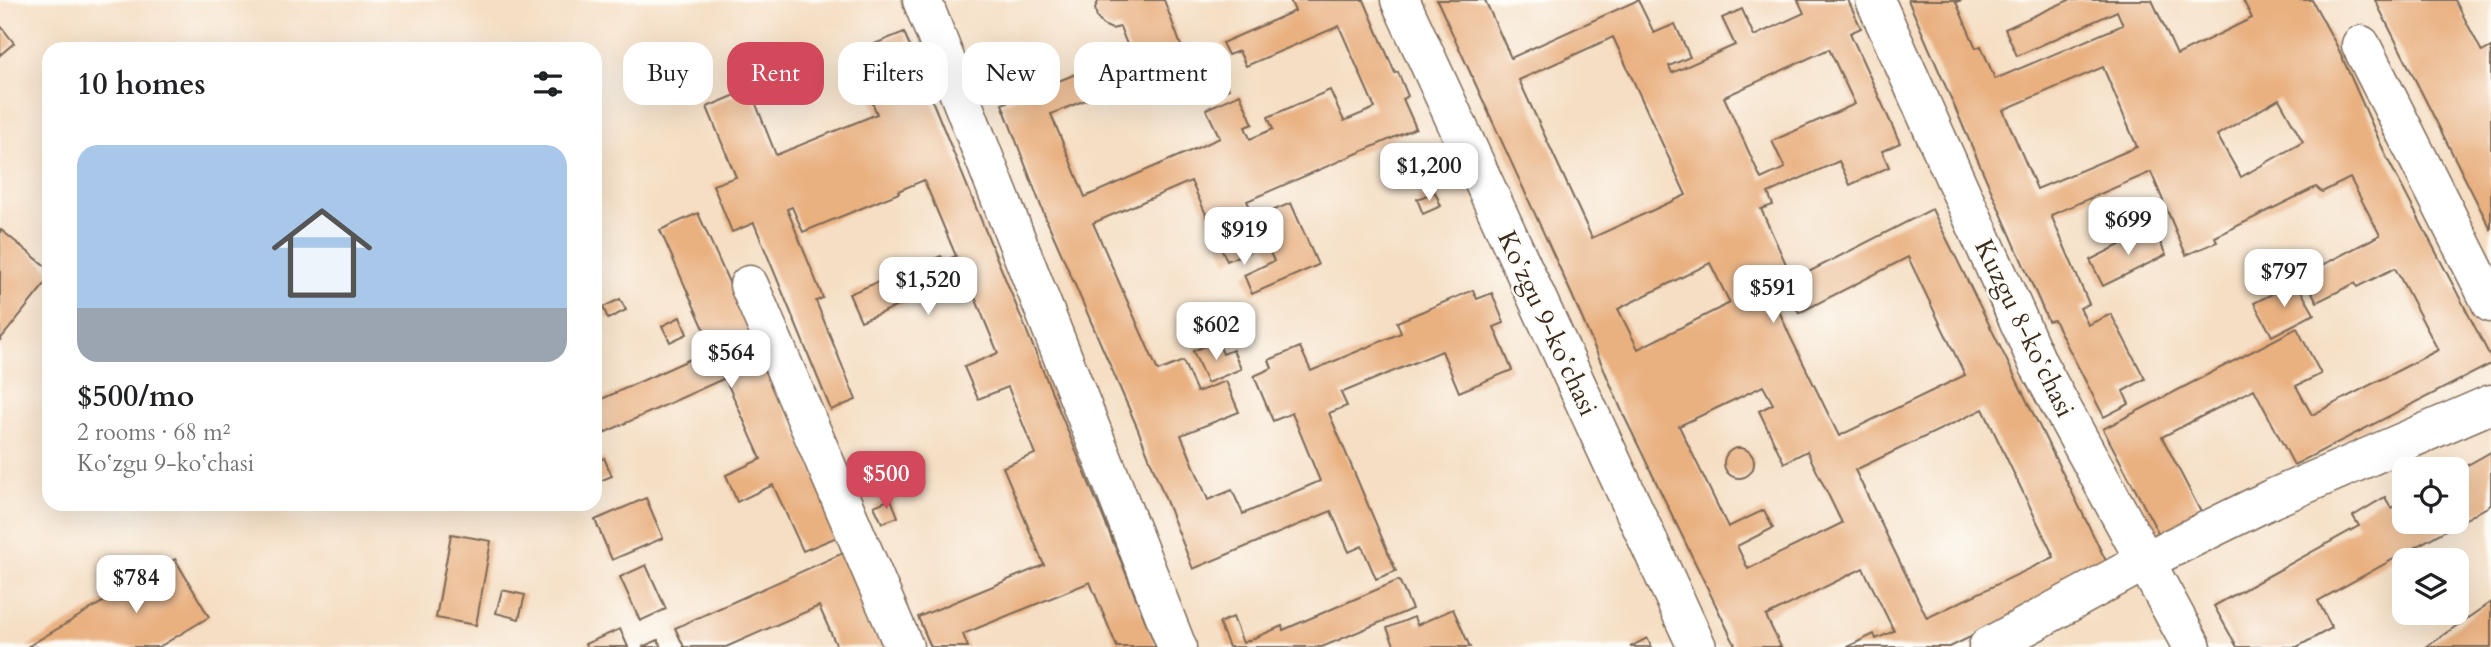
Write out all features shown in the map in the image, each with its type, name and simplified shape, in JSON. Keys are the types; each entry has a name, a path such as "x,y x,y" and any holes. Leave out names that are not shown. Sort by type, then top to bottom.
{"street":[{"path":"922,0 1177,647"},
{"name":"Koʻzgu 9-koʻchasi","path":"1400,0 1697,647"},
{"name":"Kuzgu 8-koʻchasi","path":"1875,0 2038,364 2192,647"},
{"path":"2361,45 2491,303"},
{"path":"749,285 904,647"},
{"path":"1988,647 2145,561 2271,499 2491,404"}],"building":[{"path":"1099,0 1164,0 1180,42 1126,42 1120,27 1112,29 1103,25 1097,18 1095,8"},
{"path":"1290,0 1364,0 1395,73 1398,72 1408,96 1403,99 1416,128 1247,201 1255,218 1291,203 1318,265 1252,294 1244,275 1274,261 1266,244 1227,261 1191,181 1093,223 1158,371 1183,361 1197,392 1226,381 1239,412 1181,435 1208,500 1232,490 1243,514 1320,481 1292,413 1273,421 1254,376 1272,368 1269,360 1300,347 1311,371 1401,333 1397,322 1473,290 1477,299 1492,293 1504,323 1494,327 1512,370 1459,392 1442,351 1341,393 1347,406 1329,413 1396,571 1376,579 1362,546 1349,552 1331,511 1193,569 1137,427 1044,214 1002,105 1060,105 1060,80 1074,75 1074,105 1051,114 1085,197 1220,138 1206,109 1215,105 1231,105 1231,98 1240,94 1253,124 1245,127 1250,139 1273,129 1268,117 1330,90 1344,121 1375,108 1339,26 1246,66 1239,51 1231,54 1231,42 1224,42 1295,11"},
{"path":"1437,0 1485,0 1511,58 1638,0 1654,33 1675,24 1690,57 1669,66 1672,73 1735,45 1722,18 1742,9 1754,36 1804,13 1798,0 1848,0 1861,28 1850,33 1900,143 1882,151 1889,167 1850,185 1839,161 1768,193 1773,205 1761,209 1791,275 1768,286 1790,336 1839,436 1965,375 1908,257 1799,313 1785,284 1932,209 2110,569 1950,647 1847,647 1874,634 1876,639 1894,631 1863,568 1766,616 1781,647 1736,647 1624,416 1572,295","holes":["1613,37 1686,195 1592,238 1519,80","1829,49 1855,104 1772,141 1785,168 1761,179 1724,97","1710,263 1730,303 1638,349 1618,309","1763,386 1773,404 1759,411 1784,463 1807,451 1842,523 1748,569 1737,546 1773,528 1764,510 1728,527 1679,426","1983,409 2054,557 1927,618 1855,470"]},
{"path":"1908,0 1962,0 1956,2 1976,48 1981,46 1995,79 2123,25 2117,11 2017,56 2005,29 2069,0 2152,0 2177,55 2252,18 2243,0 2312,0 2338,48 2387,158 2491,358 2491,364 2294,465 2254,389 2162,437 2203,516 2161,538 2103,429 2297,328 2321,374 2296,386 2312,415 2438,350 2395,268 2357,287 2355,283 2317,302 2303,275 2380,235 2350,178 2322,192 2316,187 2215,237 2217,242 2186,255 2151,172 2051,215 2089,304 2080,308 2088,325 2111,314 2145,379 2123,391 2129,404 2104,417 2054,320 2048,321","holes":["2103,67 2137,147 2037,189 2003,110","2279,99 2303,142 2241,177 2217,135"]},
{"path":"2375,0 2455,0 2482,52 2491,47 2491,230"},
{"path":"0,25 14,43 0,55"},
{"path":"904,32 908,42 879,42"},
{"path":"727,99 727,105 756,105 776,155 877,114 873,105 934,105 1156,647 1117,647 1090,582 963,634 968,647 931,647 918,617 1044,565 1003,467 1035,454 1008,387 978,399 964,367 998,353 967,278 861,321 849,294 941,256 944,261 956,256 924,180 803,232 792,207 787,209 823,298 816,301 856,400 831,410 754,223 732,232 713,185 736,177 707,107"},
{"path":"1435,192 1441,206 1423,214 1417,199"},
{"path":"698,213 842,535 803,551 773,485 737,502 726,475 761,459 725,378 602,434 602,399 713,349 660,230"},
{"path":"2153,228 2166,255 2103,286 2090,260"},
{"path":"0,229 42,263 42,288 0,340"},
{"path":"2296,282 2314,314 2272,336 2254,303"},
{"path":"620,299 626,310 608,319 603,307"},
{"path":"680,317 687,334 670,342 662,326"},
{"path":"1217,340 1223,354 1233,350 1241,369 1207,383 1193,351"},
{"path":"1739,448 1750,452 1754,463 1750,474 1739,478 1728,474 1724,463 1728,452"},
{"path":"2491,452 2491,505 2469,517 2469,464"},
{"path":"604,458 612,476 602,480"},
{"path":"2385,497 2391,508 2392,534 2439,534 2414,548 2392,548 2392,560 2318,601 2332,628 2297,647 2237,647 2214,606 2359,526 2353,516"},
{"path":"646,498 663,538 612,560 595,520"},
{"path":"891,499 898,517 882,523 874,506"},
{"path":"451,534 491,541 476,625 436,618"},
{"path":"843,553 886,647 837,647 819,606 726,647 684,647 675,628"},
{"path":"175,559 209,617 159,647 27,647"},
{"path":"646,565 666,609 640,621 620,577"},
{"path":"1399,580 1412,609 1322,647 1229,647 1219,623 1233,617 1243,643 1282,626 1283,630"},
{"path":"502,590 525,595 519,619 496,613"},
{"path":"2491,602 2491,647 2426,647 2458,625 2469,625 2469,617"},
{"path":"1453,609 1470,647 1395,647 1387,628 1414,617 1417,625"},
{"path":"620,629 628,647 587,647 585,644"},
{"path":"1647,638 1652,647 1630,647"},
{"path":"658,640 661,647 642,647"}]}
